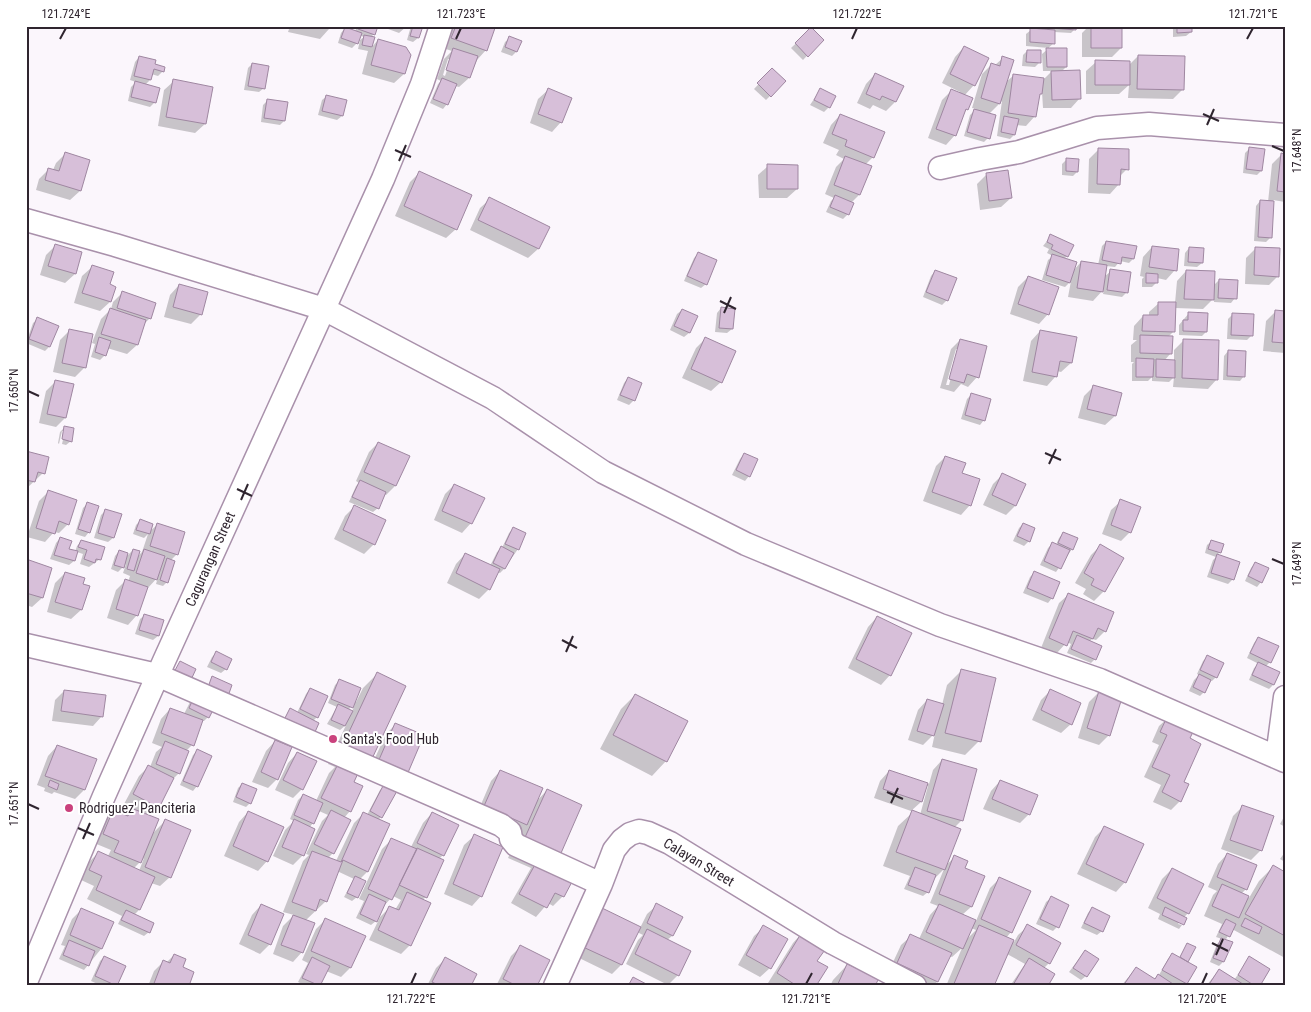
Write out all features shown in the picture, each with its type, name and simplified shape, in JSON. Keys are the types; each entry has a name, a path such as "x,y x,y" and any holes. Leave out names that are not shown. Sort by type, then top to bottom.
{"street":[{"name":"Cagurangan Street","path":"26,982 104,796 383,178 422,84 441,26"},
{"path":"940,168 1019,152 1097,128 1149,124 1285,135"},
{"path":"26,220 324,308 493,398 603,472 746,544 940,625 1100,680 1281,759 1285,697"},
{"path":"26,645 158,675 501,825 510,832 516,845 601,884"},
{"name":"Calayan Street","path":"555,986 601,884 614,850 622,840 630,834 639,831 670,843 833,943 915,986"}],"building":[{"path":"359,26 378,26 375,35 358,29"},
{"path":"413,26 423,26 419,38 410,36"},
{"path":"456,26 489,26 495,28 487,51 451,38"},
{"path":"1051,26 1077,26 1076,30 1051,28"},
{"path":"1091,26 1122,26 1122,48 1091,48"},
{"path":"1177,26 1192,26 1192,32 1177,33"},
{"path":"345,27 362,33 358,44 341,38"},
{"path":"811,27 824,40 808,57 795,43"},
{"path":"1030,28 1055,30 1055,44 1030,42"},
{"path":"364,35 375,37 372,47 362,45"},
{"path":"509,36 522,41 517,52 505,47"},
{"path":"378,39 406,47 411,55 405,74 371,65"},
{"path":"964,46 989,58 975,86 950,74"},
{"path":"453,48 478,56 470,78 446,70"},
{"path":"1046,48 1067,48 1067,67 1047,67"},
{"path":"1027,50 1041,50 1041,63 1026,62"},
{"path":"1138,55 1185,56 1184,90 1137,89"},
{"path":"139,56 156,60 155,64 165,67 164,72 154,69 151,80 134,76"},
{"path":"1002,56 1014,60 1000,104 981,98 991,63 1000,66"},
{"path":"1095,60 1130,61 1130,85 1095,85"},
{"path":"252,63 269,66 265,89 248,86"},
{"path":"772,68 786,81 771,97 757,83"},
{"path":"1080,70 1081,99 1052,100 1051,71"},
{"path":"875,73 904,86 896,102 882,96 880,100 866,94"},
{"path":"1013,74 1044,78 1036,117 1008,113"},
{"path":"442,78 457,84 448,105 433,99"},
{"path":"173,79 213,87 206,124 166,117"},
{"path":"135,81 160,88 156,103 131,97"},
{"path":"548,88 572,98 562,123 538,114"},
{"path":"820,88 836,96 830,108 814,100"},
{"path":"951,89 973,98 968,110 966,109 956,136 936,129"},
{"path":"326,95 347,100 343,116 322,111"},
{"path":"267,99 288,102 285,121 264,118"},
{"path":"974,109 996,115 990,139 967,132"},
{"path":"840,114 885,132 874,158 845,146 847,140 832,134"},
{"path":"1004,116 1019,119 1015,135 1001,132"},
{"path":"1249,147 1265,149 1262,171 1246,169"},
{"path":"1098,148 1129,149 1129,170 1121,169 1120,185 1097,184"},
{"path":"65,152 90,160 81,191 45,180 48,168 59,171"},
{"path":"1281,153 1285,154 1285,192 1277,191"},
{"path":"845,156 872,166 860,195 834,185"},
{"path":"1066,158 1079,159 1078,172 1066,171"},
{"path":"767,164 798,165 798,189 767,189"},
{"path":"1008,170 1012,198 989,201 986,173"},
{"path":"419,171 472,195 457,230 404,206"},
{"path":"835,195 854,203 849,215 830,207"},
{"path":"489,197 550,227 539,249 478,220"},
{"path":"1260,200 1274,201 1272,238 1258,237"},
{"path":"1050,234 1074,245 1068,257 1051,249 1053,245 1047,242"},
{"path":"1106,241 1137,246 1134,259 1122,257 1121,264 1102,260"},
{"path":"55,244 82,252 76,274 48,266"},
{"path":"1152,246 1179,249 1177,271 1149,267"},
{"path":"1189,247 1204,248 1203,263 1188,262"},
{"path":"1255,247 1280,248 1279,277 1254,275"},
{"path":"698,252 717,260 707,285 687,276"},
{"path":"1052,254 1077,262 1070,283 1046,275"},
{"path":"1081,261 1107,265 1103,292 1077,288"},
{"path":"92,265 114,272 110,284 116,287 111,302 82,293"},
{"path":"1110,269 1131,272 1128,293 1107,290"},
{"path":"935,270 957,278 948,301 926,292"},
{"path":"1186,270 1215,271 1214,300 1184,299"},
{"path":"1146,273 1158,274 1158,283 1146,283"},
{"path":"1028,276 1059,287 1049,315 1018,304"},
{"path":"1219,279 1238,280 1237,299 1218,298"},
{"path":"179,284 208,292 202,315 173,307"},
{"path":"122,291 156,303 151,319 117,308"},
{"path":"1158,302 1176,302 1175,332 1142,331 1143,315 1158,315"},
{"path":"721,307 735,309 733,329 719,328"},
{"path":"110,308 146,320 138,345 101,334"},
{"path":"682,309 698,316 690,333 674,326"},
{"path":"1275,310 1285,311 1285,343 1272,342"},
{"path":"1188,312 1208,313 1207,332 1183,331 1183,320 1188,320"},
{"path":"1232,313 1254,314 1253,336 1231,335"},
{"path":"37,317 59,326 50,347 29,339"},
{"path":"69,329 93,334 86,368 62,363"},
{"path":"1040,330 1077,337 1072,363 1060,361 1057,377 1032,372"},
{"path":"1140,335 1173,336 1172,354 1140,353"},
{"path":"99,337 111,341 106,356 95,352"},
{"path":"705,337 736,351 722,383 691,369"},
{"path":"960,339 987,346 979,378 967,374 964,383 949,379"},
{"path":"1183,339 1219,340 1218,380 1182,378"},
{"path":"1228,350 1246,351 1245,377 1227,376"},
{"path":"1136,358 1154,359 1153,377 1136,377"},
{"path":"1156,359 1175,360 1175,378 1156,377"},
{"path":"628,377 642,383 635,401 620,395"},
{"path":"55,380 74,384 66,418 47,414"},
{"path":"1093,385 1122,393 1116,416 1087,409"},
{"path":"971,393 991,399 985,421 965,415"},
{"path":"64,426 74,428 72,442 62,439"},
{"path":"378,442 410,456 396,486 364,472"},
{"path":"26,451 49,457 45,474 38,472 35,482 26,480"},
{"path":"744,453 758,459 750,477 736,470"},
{"path":"945,456 966,463 962,473 980,479 971,506 932,492"},
{"path":"1002,473 1026,484 1016,506 992,495"},
{"path":"360,480 386,492 379,509 352,497"},
{"path":"454,484 485,498 472,524 442,511"},
{"path":"48,490 77,500 69,525 59,521 55,534 36,528"},
{"path":"1120,499 1141,507 1131,533 1111,525"},
{"path":"87,502 99,506 90,533 78,529"},
{"path":"354,505 386,520 375,545 343,530"},
{"path":"105,509 122,514 114,538 98,533"},
{"path":"140,519 153,524 150,534 136,530"},
{"path":"157,523 185,532 178,555 150,546"},
{"path":"1023,523 1035,528 1030,542 1017,536"},
{"path":"513,527 526,533 519,550 505,544"},
{"path":"1063,532 1078,538 1073,550 1058,543"},
{"path":"60,537 72,541 69,549 78,551 75,561 54,555"},
{"path":"81,540 105,547 101,560 96,559 95,563 84,559 87,550 78,547"},
{"path":"1211,540 1224,544 1221,553 1208,549"},
{"path":"1052,542 1070,550 1061,569 1044,561"},
{"path":"1100,544 1124,558 1105,592 1091,585 1094,579 1084,573"},
{"path":"501,546 514,553 505,569 493,563"},
{"path":"133,549 140,551 134,571 127,569"},
{"path":"144,549 165,556 157,580 136,573"},
{"path":"119,550 128,553 124,568 114,565"},
{"path":"465,553 500,569 490,590 456,573"},
{"path":"1217,554 1240,562 1234,580 1211,573"},
{"path":"167,558 175,561 168,583 160,580"},
{"path":"29,560 52,568 43,598 26,593 26,568"},
{"path":"1255,562 1269,568 1262,583 1248,576"},
{"path":"1034,571 1060,582 1053,599 1027,588"},
{"path":"65,572 85,578 83,584 90,586 82,610 55,602"},
{"path":"125,579 148,587 138,616 116,609"},
{"path":"1068,593 1114,612 1106,632 1098,628 1093,639 1073,631 1067,646 1049,638"},
{"path":"144,614 164,620 159,636 139,630"},
{"path":"877,616 912,633 891,676 856,659"},
{"path":"1077,635 1102,646 1096,660 1071,649"},
{"path":"1258,637 1279,646 1271,663 1250,653"},
{"path":"216,651 232,659 227,670 211,662"},
{"path":"1207,655 1224,663 1217,678 1200,670"},
{"path":"180,661 196,669 190,682 173,674"},
{"path":"1258,662 1280,672 1274,685 1252,675"},
{"path":"961,669 996,678 981,742 945,733"},
{"path":"377,672 406,686 370,763 341,749"},
{"path":"1199,674 1211,680 1205,693 1193,687"},
{"path":"212,676 232,685 227,699 207,690"},
{"path":"339,679 361,688 353,708 331,699"},
{"path":"310,688 328,696 318,718 300,709"},
{"path":"1050,689 1081,703 1072,725 1041,710"},
{"path":"64,690 106,695 103,717 61,711"},
{"path":"1099,691 1122,698 1110,736 1087,728"},
{"path":"635,694 688,721 667,762 613,735"},
{"path":"195,695 216,704 209,718 189,708"},
{"path":"927,699 944,704 934,736 917,731"},
{"path":"338,704 353,711 345,726 331,720"},
{"path":"170,708 203,720 194,746 161,733"},
{"path":"290,708 319,723 315,732 285,718"},
{"path":"1168,715 1195,728 1190,738 1201,744 1184,782 1189,784 1181,802 1162,792 1170,775 1152,767 1167,735 1160,732"},
{"path":"395,723 424,735 407,775 378,762"},
{"path":"275,740 292,747 278,780 261,772"},
{"path":"165,741 189,751 180,774 156,764"},
{"path":"57,745 97,759 85,790 45,776"},
{"path":"197,749 212,756 198,787 183,781"},
{"path":"297,752 317,761 303,790 283,780"},
{"path":"942,759 977,769 963,821 927,811"},
{"path":"339,762 359,771 354,782 363,786 351,812 321,798"},
{"path":"148,765 174,778 159,808 133,794"},
{"path":"500,770 543,788 527,825 484,806"},
{"path":"889,770 928,783 922,802 883,789"},
{"path":"50,780 59,784 57,790 48,786"},
{"path":"1000,780 1038,795 1030,815 992,799"},
{"path":"242,783 257,789 251,804 236,797"},
{"path":"384,784 397,791 382,818 370,811"},
{"path":"547,789 582,805 558,860 522,844"},
{"path":"303,794 323,803 314,824 294,815"},
{"path":"1242,805 1274,816 1262,851 1230,840"},
{"path":"131,808 159,819 141,863 114,852 119,841 103,834 113,810 128,816"},
{"path":"331,810 351,820 334,854 314,844"},
{"path":"912,810 961,829 945,870 896,852"},
{"path":"248,811 284,827 268,862 233,846"},
{"path":"363,812 390,824 368,872 343,860 341,862"},
{"path":"432,812 459,825 444,856 417,843"},
{"path":"165,819 191,830 171,878 145,867"},
{"path":"294,819 315,829 304,856 282,847"},
{"path":"1104,826 1144,844 1126,883 1086,864"},
{"path":"474,834 503,847 482,897 453,884"},
{"path":"391,838 417,849 392,900 368,889"},
{"path":"417,848 444,860 427,898 399,885"},
{"path":"98,851 155,877 140,910 96,890 102,876 89,870"},
{"path":"312,851 341,862 343,860 327,902 320,899 316,911 292,902"},
{"path":"1227,853 1257,865 1247,890 1217,877"},
{"path":"954,855 968,861 965,868 985,876 972,907 939,894"},
{"path":"538,859 574,878 564,897 555,893 547,908 519,894"},
{"path":"1273,865 1285,872 1285,936 1245,914"},
{"path":"915,867 936,875 929,893 908,885"},
{"path":"1172,868 1204,884 1189,914 1157,898"},
{"path":"355,876 366,881 358,898 347,893"},
{"path":"999,877 1031,891 1012,933 981,919"},
{"path":"1222,884 1249,896 1239,918 1212,906"},
{"path":"407,892 431,903 411,946 378,930 389,906 399,910"},
{"path":"369,894 386,902 377,922 360,914"},
{"path":"1051,896 1069,905 1059,928 1040,919"},
{"path":"656,903 683,917 673,936 647,923"},
{"path":"261,904 284,914 271,945 248,935"},
{"path":"939,904 976,920 963,949 926,932"},
{"path":"1092,907 1110,916 1103,932 1084,923"},
{"path":"1165,907 1187,918 1184,925 1162,915"},
{"path":"81,908 114,922 102,949 70,935"},
{"path":"602,908 641,927 622,965 583,947"},
{"path":"126,910 154,923 150,933 121,920"},
{"path":"293,915 315,923 303,953 281,945"},
{"path":"325,918 366,936 351,968 311,951"},
{"path":"1245,918 1262,927 1259,934 1241,926"},
{"path":"1226,919 1236,924 1230,937 1219,932"},
{"path":"1027,924 1061,943 1050,964 1016,945"},
{"path":"763,925 788,939 771,969 746,955"},
{"path":"979,925 1014,940 994,986 953,986"},
{"path":"647,929 691,951 679,976 635,954"},
{"path":"802,932 827,947 817,961 828,967 816,986 797,986 777,973"},
{"path":"910,934 952,953 938,982 897,963"},
{"path":"1221,938 1233,942 1224,962 1213,958"},
{"path":"69,940 95,951 89,966 63,955"},
{"path":"1187,943 1196,947 1188,962 1180,957"},
{"path":"520,945 550,960 537,986 517,986 503,979"},
{"path":"1085,950 1099,959 1087,977 1073,968"},
{"path":"1172,953 1197,967 1187,984 1162,970"},
{"path":"174,954 186,959 183,967 194,972 189,986 153,986 163,960 170,963"},
{"path":"104,956 126,966 117,986 95,976"},
{"path":"1249,956 1270,969 1260,986 1255,986 1238,975"},
{"path":"312,957 330,966 320,986 302,978"},
{"path":"445,957 477,974 471,986 440,986 432,982"},
{"path":"1029,958 1055,974 1048,986 1013,985"},
{"path":"847,964 879,978 875,986 837,986"},
{"path":"1136,967 1155,979 1158,974 1176,986 1123,986"},
{"path":"1219,969 1246,986 1208,986"},
{"path":"633,977 650,986 628,986"}],"place":[{"name":"Santa's Food Hub","path":"333,739"},
{"name":"Rodriguez' Panciteria","path":"69,808"}]}
